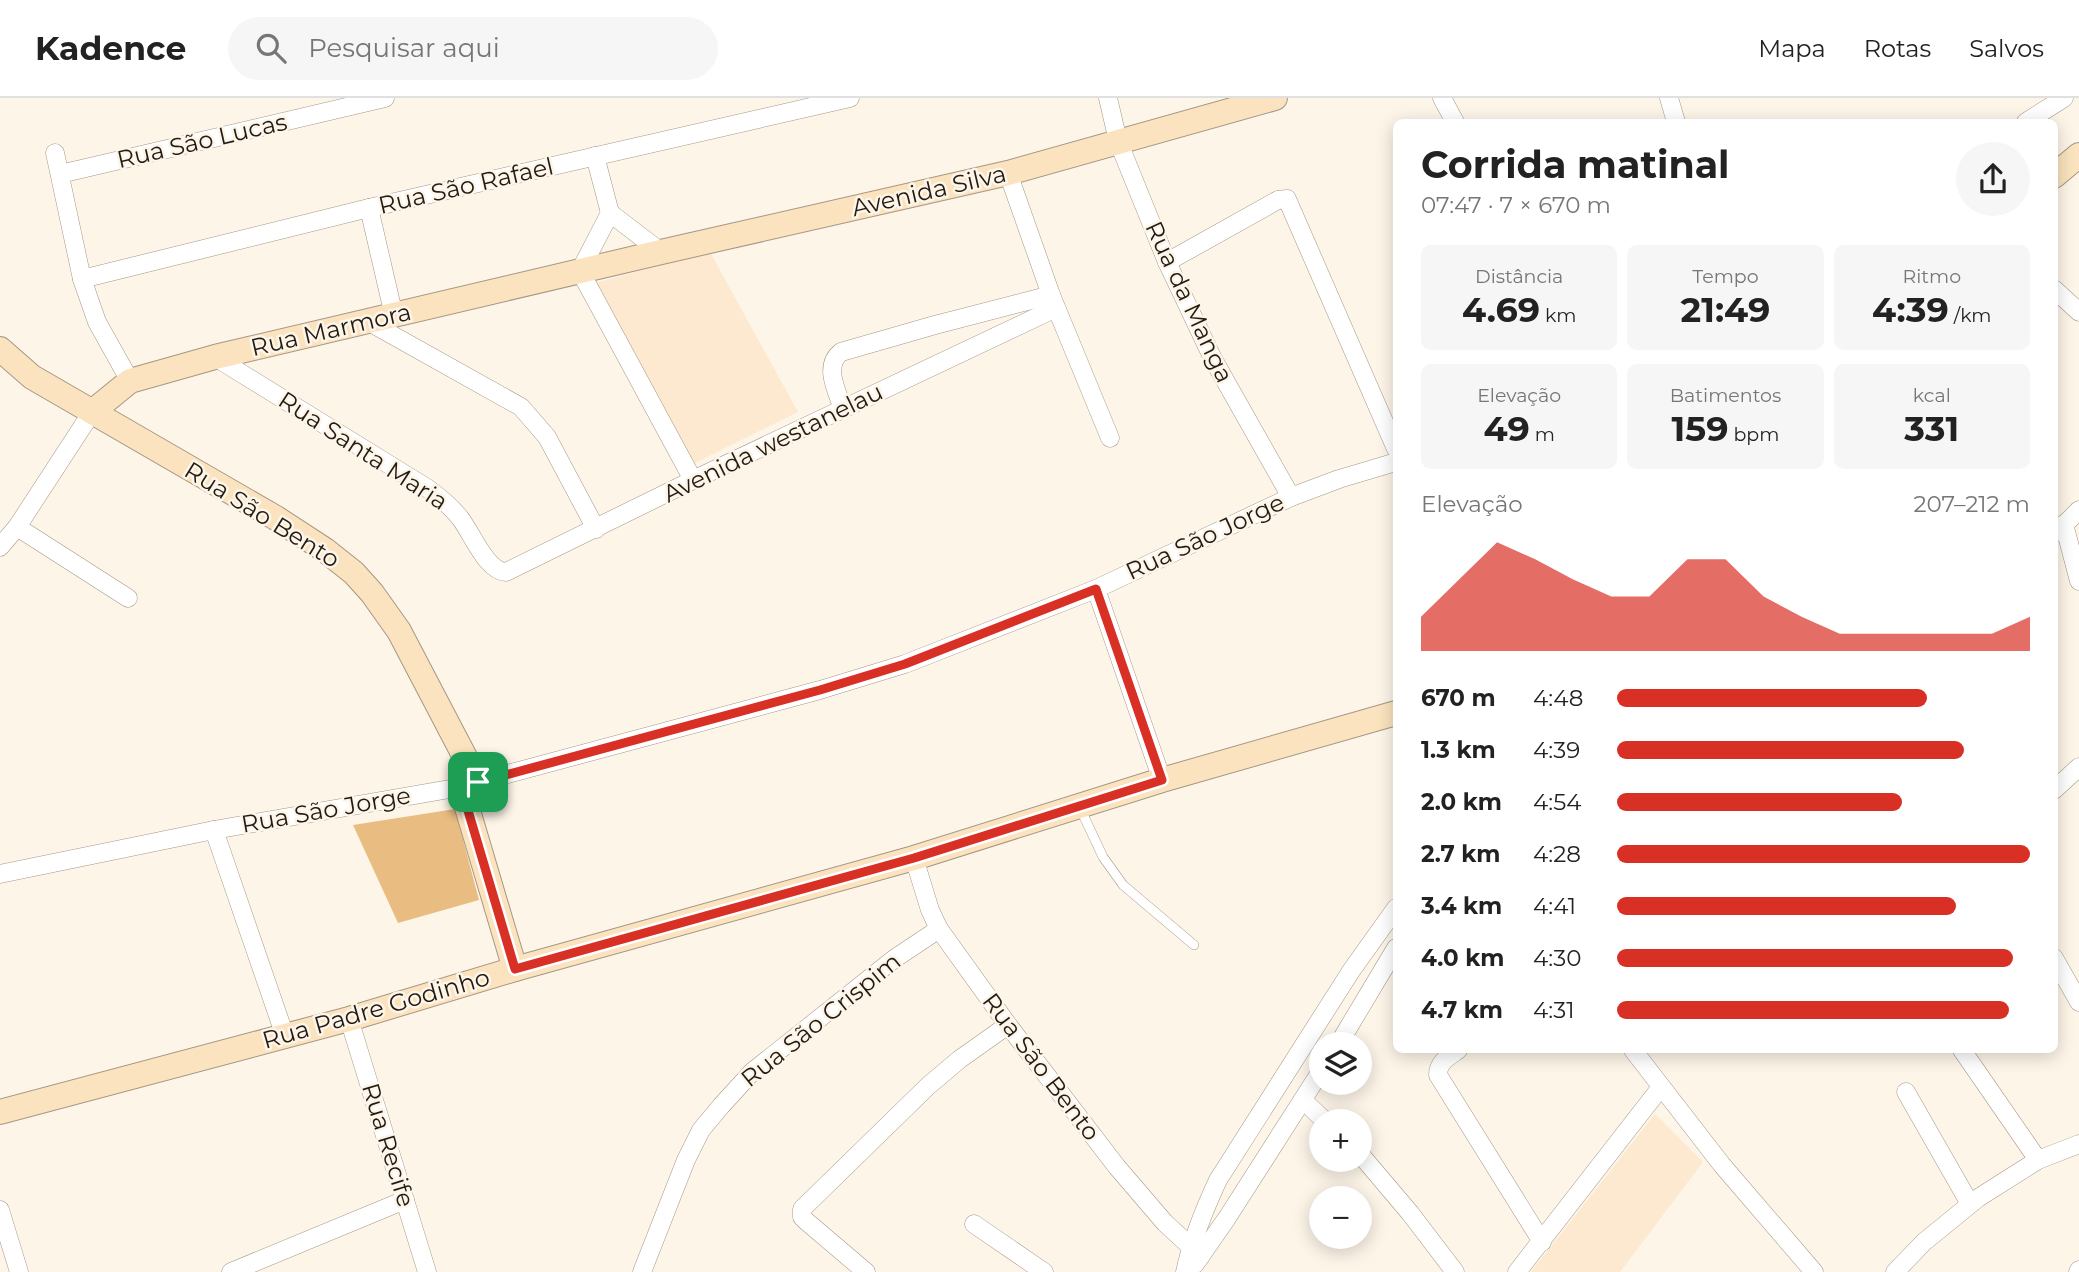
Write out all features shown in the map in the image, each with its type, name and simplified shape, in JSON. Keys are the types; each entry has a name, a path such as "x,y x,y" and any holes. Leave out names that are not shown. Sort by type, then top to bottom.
{"street":[{"name":"Rua São Lucas","path":"60,174 385,98"},
{"name":"Rua São Rafael","path":"82,279 369,208 850,98"},
{"name":"Rua da Manga","path":"1108,98 1118,141 1167,262 1213,359 1291,497"},
{"name":"Avenida Silva","path":"580,271 1008,173 1275,98"},
{"path":"1442,98 1453,119"},
{"path":"1670,98 1675,119"},
{"path":"2031,119 2064,98"},
{"path":"55,153 82,279 97,322 130,380"},
{"path":"2058,173 2079,155"},
{"path":"595,156 610,212 661,252"},
{"path":"1008,173 1054,302 1110,438"},
{"path":"1167,262 1278,200 1287,199 1393,442"},
{"path":"369,208 394,316"},
{"path":"610,212 580,271 693,480"},
{"name":"Rua Marmora","path":"92,412 130,380 215,357 580,271"},
{"path":"2058,293 2079,312"},
{"path":"843,409 831,372 832,363 841,352 935,325 1054,302"},
{"name":"Avenida westanelau","path":"491,565 501,572 506,572 843,409 1054,302"},
{"path":"369,322 521,407 547,437 596,529"},
{"name":"Rua São Bento","path":"0,349 32,377 276,518 325,550 354,573 372,593 399,631 469,785 515,969"},
{"name":"Rua Santa Maria","path":"215,357 436,495 460,517 491,565"},
{"path":"0,547 17,527 92,412"},
{"name":"Rua São Jorge","path":"0,874 214,830 469,785 820,690 905,664 1096,589 1291,497 1393,463"},
{"path":"2079,510 2059,529 2079,581"},
{"path":"17,527 128,598"},
{"path":"1096,589 1162,780"},
{"name":"Rua Padre Godinho","path":"0,1112 349,1019 515,969 914,858 1162,780 1393,714"},
{"path":"2058,786 2079,767"},
{"path":"214,830 285,1036"},
{"name":"Rua São Bento","path":"914,858 930,910 939,929 1008,1025 1117,1167 1165,1223 1196,1252"},
{"path":"1196,1252 1205,1206 1218,1180 1351,971 1393,912"},
{"name":"Rua São Crispim","path":"642,1272 685,1160 701,1130 721,1106 752,1072 894,959 939,929"},
{"path":"1346,1032 1393,953"},
{"path":"2058,965 2079,1002"},
{"name":"Rua Recife","path":"349,1019 427,1272"},
{"path":"866,1272 806,1221 802,1217 802,1209 928,1086 1008,1025"},
{"path":"1454,1053 1441,1063 1438,1075 1542,1242"},
{"path":"1635,1053 1722,1166 1814,1272"},
{"path":"1964,1053 2038,1160"},
{"path":"1517,1272 1661,1087"},
{"path":"1187,1272 1196,1252 1309,1090"},
{"path":"1906,1092 1970,1204"},
{"path":"1303,1100 1312,1109"},
{"path":"1895,1272 1924,1242 1970,1204 2038,1160 2079,1144"},
{"path":"1372,1168 1455,1272"},
{"path":"231,1272 405,1200"},
{"path":"0,1210 19,1272"},
{"path":"974,1224 1044,1272"}],"lane":[{"path":"1079,806 1103,857 1123,885 1194,945"}],"shaded area":[{"path":"710,252 798,412 693,464 595,283"},
{"path":"455,809 479,900 398,923 353,825"},
{"path":"1655,1114 1703,1162 1620,1272 1531,1272"}],"route":[{"path":"1096,589 1162,780 914,858 515,969 461,787 478,782 820,690 905,664 1096,589"}]}
